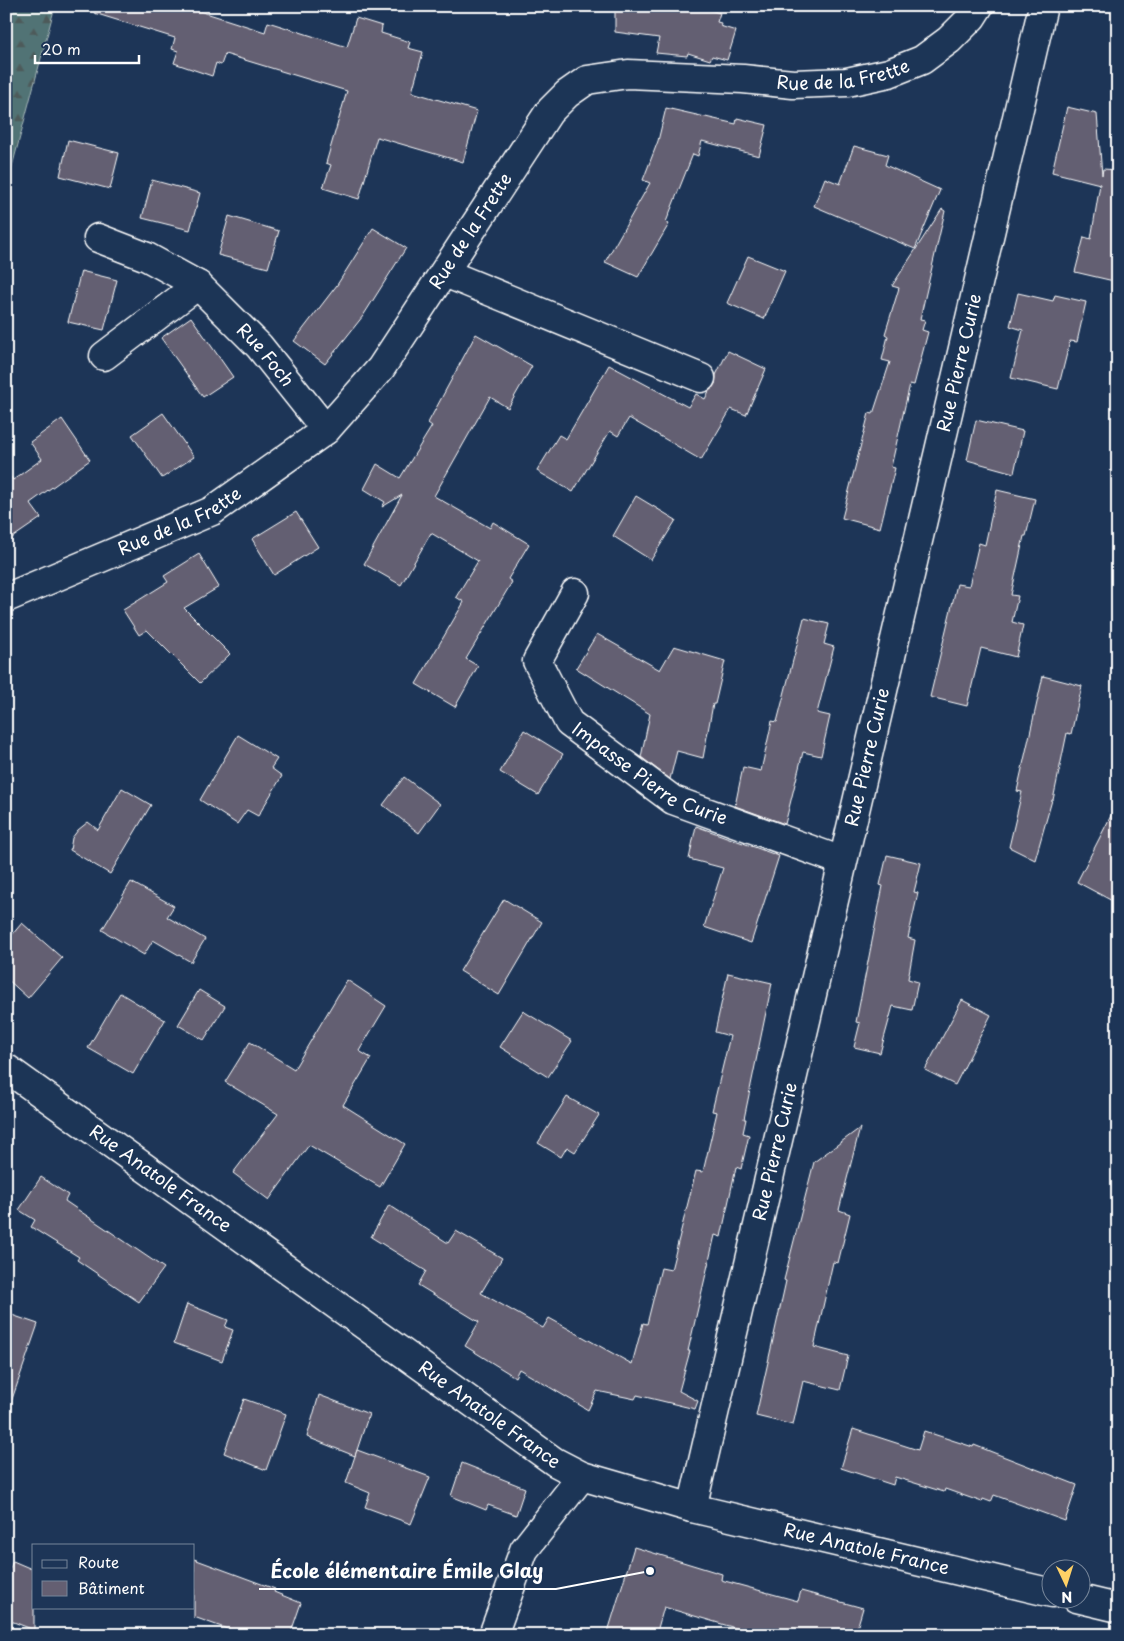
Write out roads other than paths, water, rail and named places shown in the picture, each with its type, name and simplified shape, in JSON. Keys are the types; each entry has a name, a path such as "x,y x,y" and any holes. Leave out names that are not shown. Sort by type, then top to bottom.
{"street":[{"name":"Rue de la Frette","path":"6,598 212,511 326,430 380,368 445,273 549,112 566,94 587,80 628,74 743,79 793,84 848,82 889,73 922,60 949,40 972,17 979,6"},
{"name":"Rue Pierre Curie","path":"692,1508 1043,6"},
{"name":"Rue Foch","path":"98,238 147,257 198,286 259,346 326,430"},
{"path":"445,273 701,378"},
{"path":"104,356 198,286"},
{"name":"Impasse Pierre Curie","path":"575,593 536,661 569,723 673,800 842,861"},
{"name":"Rue Anatole France","path":"6,1068 555,1462 582,1476 692,1508 1042,1591"},
{"path":"493,1635 524,1550 582,1476"},
{"path":"1092,1602 1118,1608"}],"place":[{"name":"École élémentaire Émile Glay","path":"650,1571"}]}
